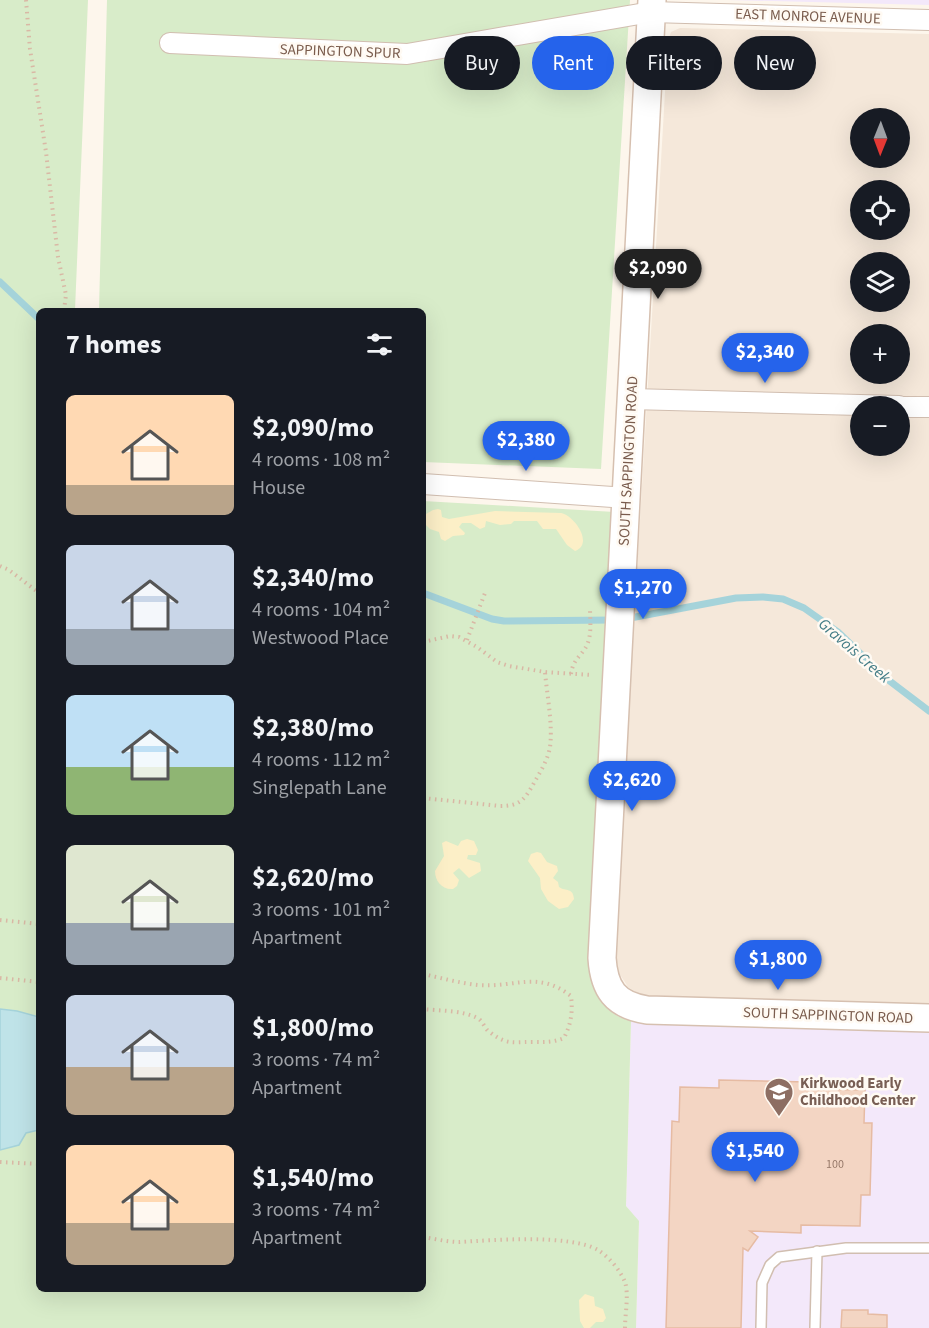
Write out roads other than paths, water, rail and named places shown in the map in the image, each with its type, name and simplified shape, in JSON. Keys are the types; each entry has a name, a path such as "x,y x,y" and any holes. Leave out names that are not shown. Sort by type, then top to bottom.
{"street":[{"name":"EAST MONROE AVENUE","path":"651,6 929,20"},
{"name":"SAPPINGTON SPUR","path":"170,43 407,54 651,6"},
{"name":"SOUTH SAPPINGTON ROAD","path":"651,6 602,958 605,979 609,989 616,996 635,1008 647,1010 929,1018"},
{"path":"631,399 850,405"},
{"path":"910,406 929,407"},
{"path":"426,484 627,498"}],"lane":[{"path":"761,1328 762,1283 770,1265 779,1257 846,1248 929,1248"},
{"path":"815,1328 817,1251"}],"water":[{"path":"0,1009 36,1016 36,1131 26,1133 19,1145 0,1150"}],"waterway":[{"name":"Gravois Creek","path":"0,282 36,316"},
{"name":"Gravois Creek","path":"426,594 492,619 504,621 614,620"},
{"name":"Gravois Creek","path":"625,619 736,598 783,599 804,608 838,632 887,679 929,711"}],"place":[{"name":"Kirkwood Early Childhood Center","path":"779,1118"}]}
